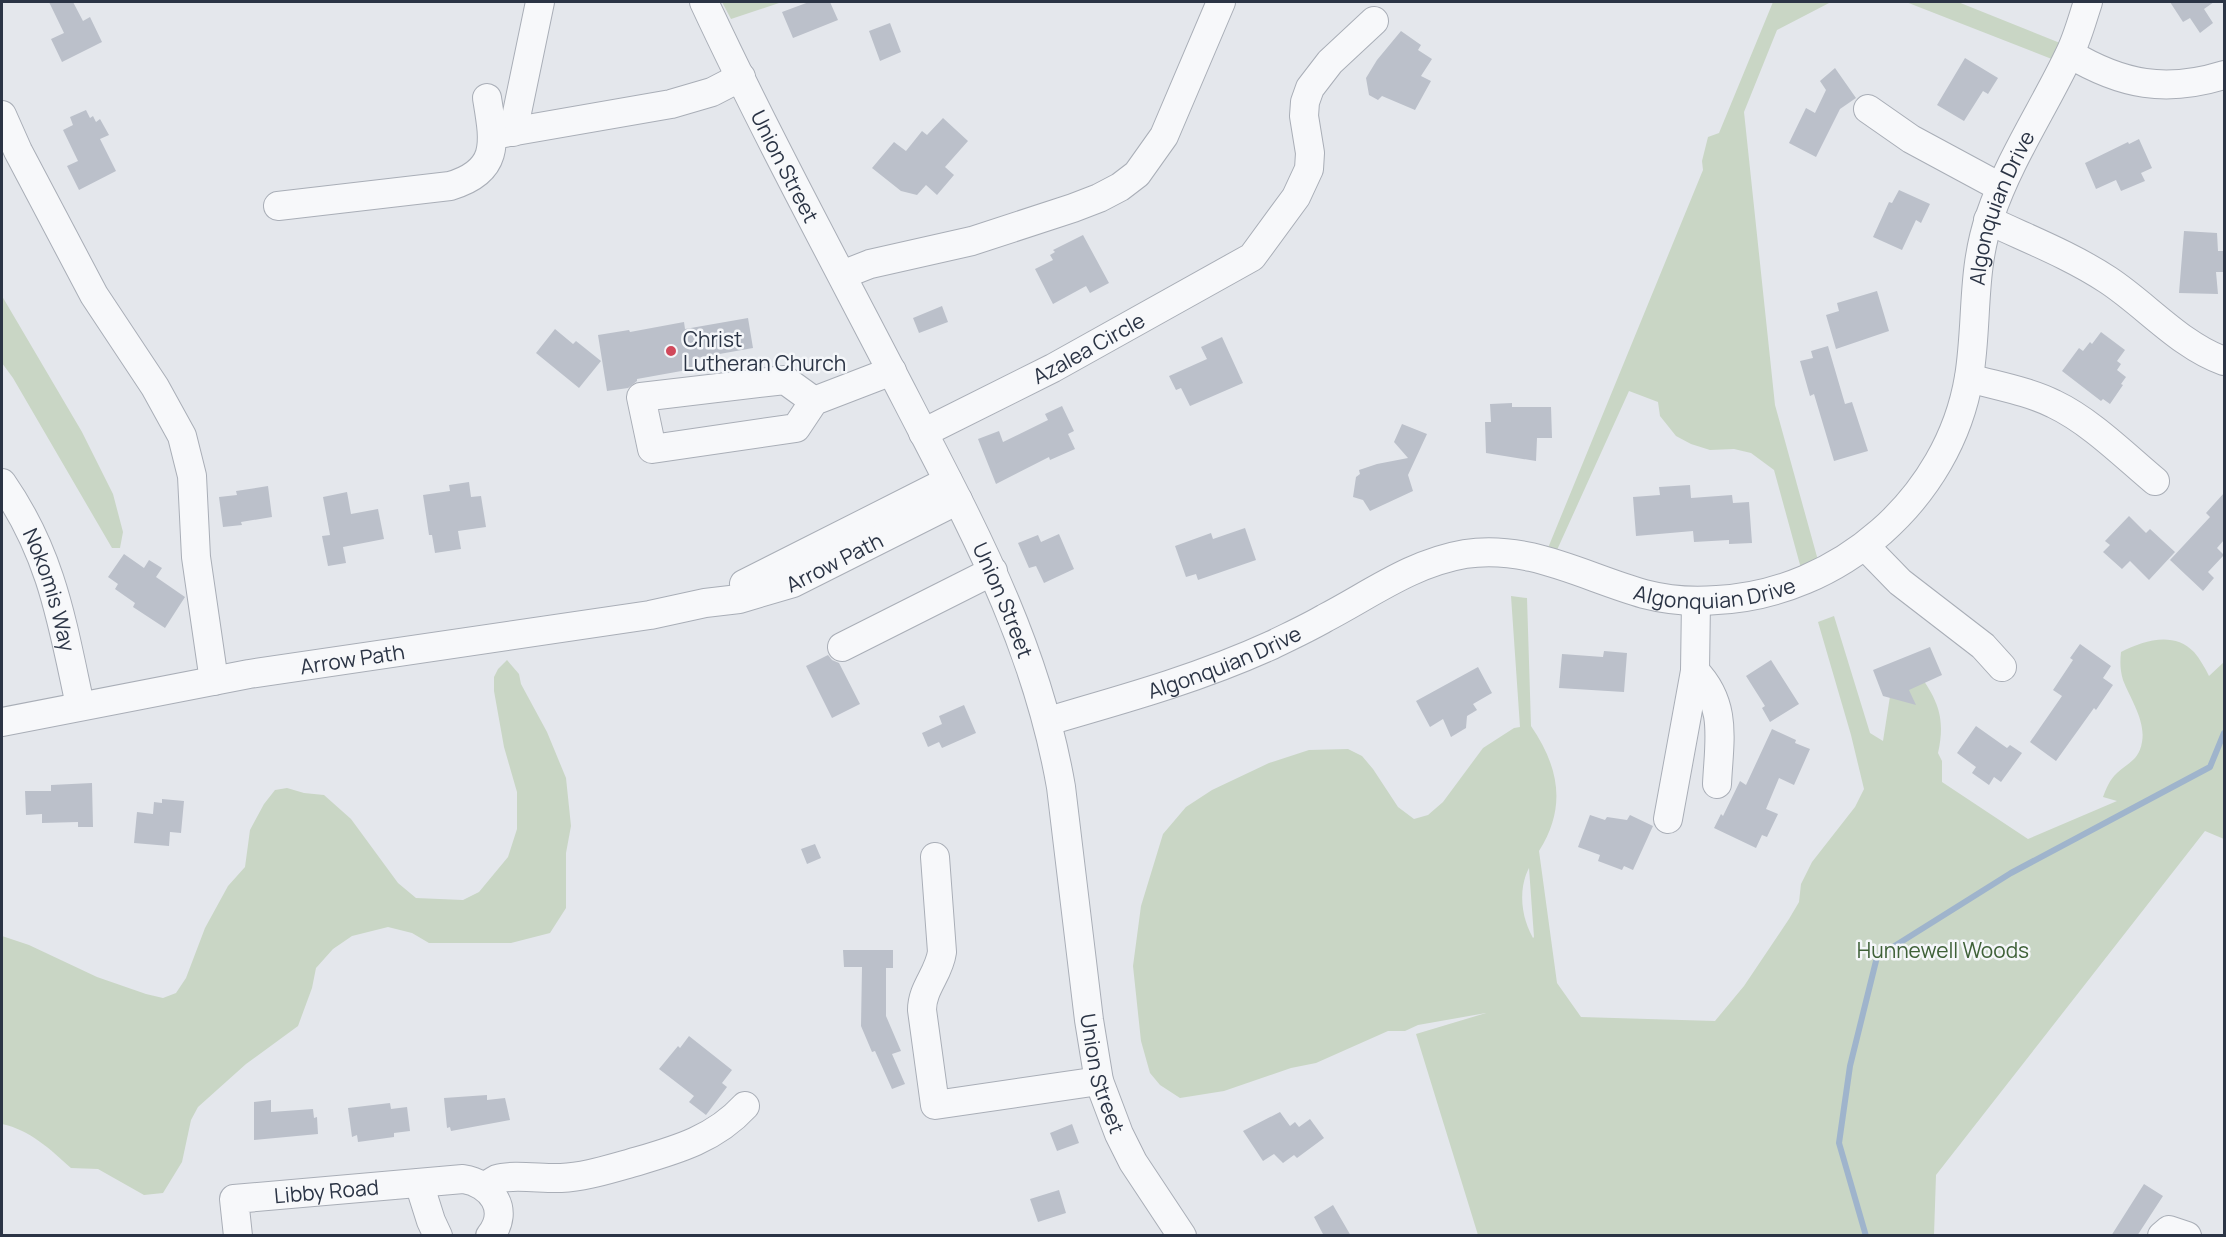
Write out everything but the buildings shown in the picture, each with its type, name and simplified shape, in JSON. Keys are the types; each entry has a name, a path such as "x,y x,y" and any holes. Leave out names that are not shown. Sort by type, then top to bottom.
{"street":[{"path":"278,206 450,186 477,174 488,162 492,150 503,133 540,2"},
{"name":"Union Street","path":"704,2 953,490 993,571 1019,633 1048,721 1061,787 1089,1020 1100,1081 1115,1125 1133,1162 1182,1236"},
{"path":"842,275 870,264 972,241 1072,208 1120,187 1137,174 1164,136 1221,2"},
{"name":"Algonquian Drive","path":"1048,721 1182,680 1240,659 1325,618 1409,571 1448,558 1496,552 1532,556 1647,595 1696,601 1747,596 1794,585 1818,575 1865,546 1905,508 1933,471 1954,428 1969,378 1977,271 1988,220 2000,187 2070,54 2088,2"},
{"name":"Azalea Circle","path":"923,433 1053,368 1252,257 1296,197 1309,169 1310,153 1304,116 1305,102 1310,88 1330,62 1374,21"},
{"path":"2070,54 2106,74 2147,84 2191,82 2224,75"},
{"path":"503,133 671,104 712,92 741,78"},
{"path":"488,98 503,133"},
{"path":"1868,110 1920,144 2000,187"},
{"path":"2,115 18,151 93,296 155,387 182,436 192,476 196,557 214,681"},
{"path":"1988,220 2089,268 2122,290 2195,346 2224,361"},
{"path":"814,401 785,380 641,396 652,449 796,428 814,401 891,371"},
{"path":"1969,378 2035,396 2055,404 2073,415 2155,481"},
{"name":"Nokomis Way","path":"2,483 29,528 48,570 80,705"},
{"name":"Arrow Path","path":"2,722 80,705 214,681 650,615 705,603 953,490"},
{"path":"1865,546 1900,582 1983,646 2002,667"},
{"path":"843,647 993,571"},
{"path":"1668,819 1695,671 1696,601"},
{"path":"1695,671 1705,681 1716,700 1719,737 1717,784"},
{"path":"935,857 942,952 940,964 922,999 935,1105 1100,1081"},
{"path":"490,1236 498,1220 498,1206 493,1195 485,1186 497,1179 583,1176 663,1155 698,1142 723,1127 745,1106"},
{"name":"Libby Road","path":"238,1236 234,1199 463,1179 474,1180 485,1186"},
{"path":"419,1183 430,1221 438,1236"},
{"path":"2162,1236 2169,1230 2187,1236"}],"green space":[{"path":"722,2 782,2 731,19"},
{"path":"1773,2 1831,2 1777,30 1744,112 1775,405 1819,564 1802,572 1774,470 1751,453 1734,449 1710,450 1676,436 1660,416 1658,402 1629,391 1557,550 1548,548 1703,170 1702,161 1708,137 1719,133"},
{"path":"1906,2 1958,2 2075,49 2067,65"},
{"path":"2,296 82,432 113,494 123,532 120,548 112,548 2,363"},
{"name":"Hunnewell Woods","path":"1511,596 1527,598 1531,726 1548,757 1556,787 1554,819 1539,851 1557,983 1581,1017 1715,1021 1744,986 1789,919 1799,902 1801,884 1812,862 1855,807 1864,789 1851,735 1818,622 1834,616 1870,733 1883,741 1891,690 1912,664 1933,696 1940,716 1938,753 1942,761 1942,782 2028,839 2117,801 2103,797 2112,778 2139,753 2143,734 2140,718 2123,680 2120,666 2121,652 2149,641 2168,640 2186,645 2194,652 2209,676 2224,662 2224,839 2205,831 1936,1175 1934,1235 1478,1235 1416,1034 1486,1013 1418,1025 1405,1031 1388,1031 1316,1063 1291,1068 1224,1091 1180,1098 1160,1085 1150,1073 1141,1041 1133,966 1141,906 1163,834 1186,807 1212,790 1269,763 1309,750 1348,749 1362,756 1398,807 1414,819 1428,815 1443,802 1483,748 1514,728 1520,727","holes":["1529,868 1534,937 1529,930 1522,903 1523,885"]},
{"path":"507,660 519,674 521,684 547,732 566,778 571,826 566,853 566,908 550,933 511,943 429,943 412,933 388,927 352,936 333,949 316,968 312,988 298,1026 246,1064 198,1107 191,1120 182,1162 163,1193 144,1195 98,1169 71,1168 31,1136 2,1124 2,936 29,945 97,977 146,994 163,998 176,993 186,978 205,928 228,886 245,867 250,830 264,804 275,790 287,788 324,795 351,819 398,883 416,898 463,900 479,892 508,857 517,829 517,792 504,747 494,691 494,677"}],"waterway":[{"path":"1866,1236 1839,1143 1850,1066 1877,957 2011,873 2210,767 2224,733"}],"place":[{"name":"Christ Lutheran Church","path":"671,351"}]}
